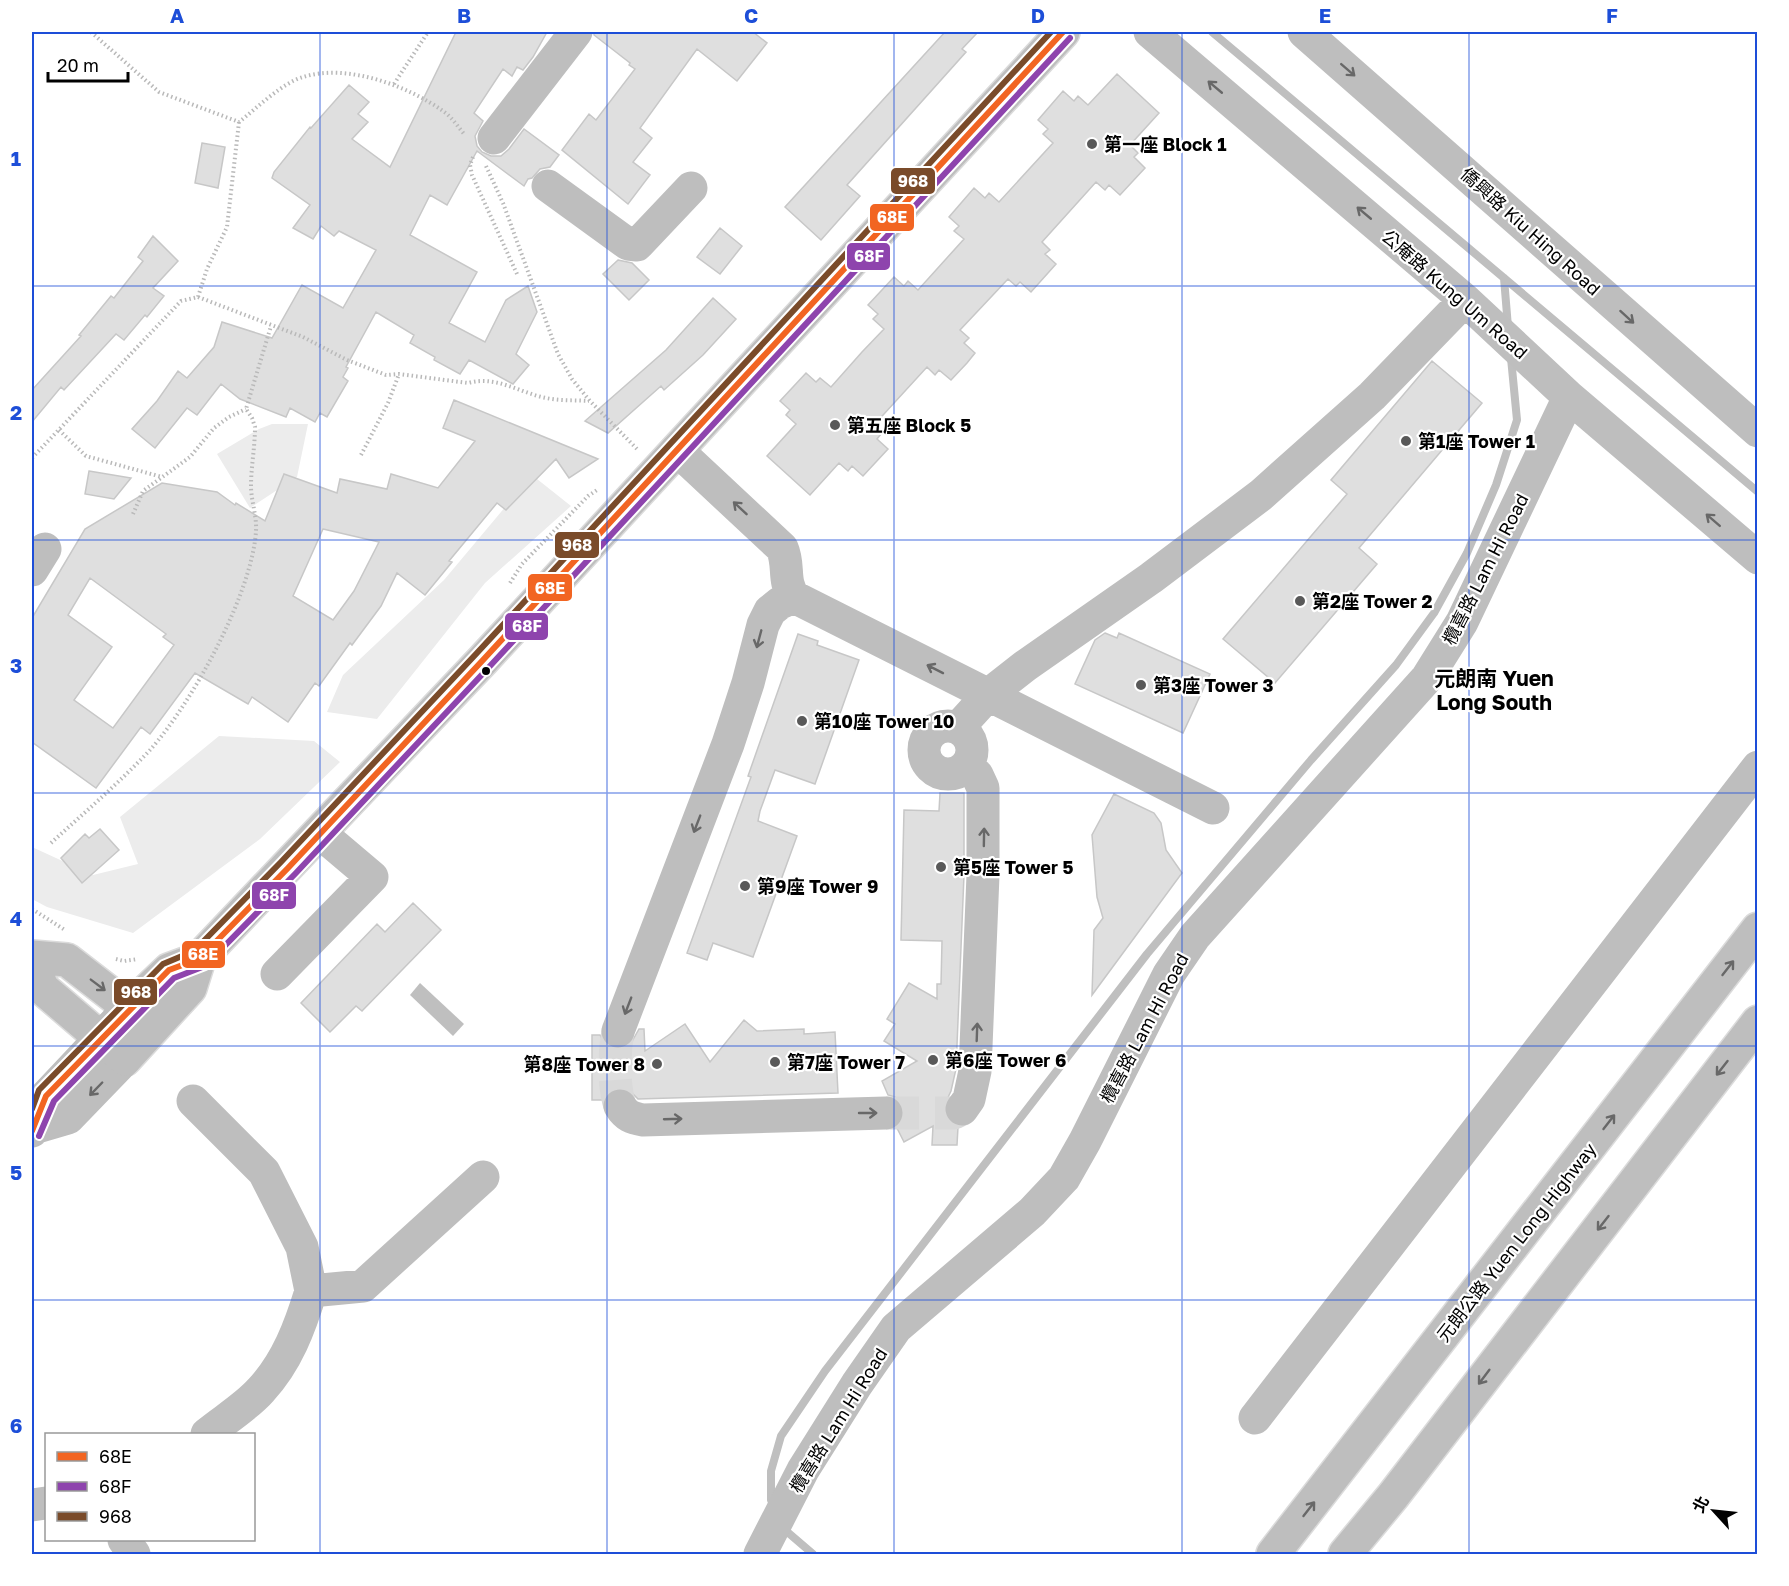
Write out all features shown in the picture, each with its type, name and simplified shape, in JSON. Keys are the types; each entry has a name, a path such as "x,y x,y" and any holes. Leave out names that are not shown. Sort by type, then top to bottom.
{"main road":[{"path":"482,147 576,32"},
{"path":"33,1129 46,1096 129,1008 169,970 199,959 320,833 483,660 1063,32"},
{"name":"公庵路 Kung Um Road","path":"1150,32 1474,308 1558,386 1758,558"},
{"name":"僑興路 Kiu Hing Road","path":"1304,32 1692,375 1758,430"},
{"path":"548,186 628,244 637,245 691,188"},
{"path":"962,1109 969,1099 975,1071 984,864 983,788 977,775 966,766 953,774 944,774 931,767 924,752 929,736 934,731 950,726 957,728 987,695 1024,666 1151,578 1261,495 1474,308"},
{"name":"欖喜路 Lam Hi Road","path":"760,1554 803,1470 856,1384 896,1328 1032,1212 1064,1178 1169,974 1195,936 1427,678 1462,622 1558,386"},
{"path":"677,450 782,548 786,557 788,588 794,597 1213,808"},
{"path":"618,1031 728,744 764,625 770,611 780,603 794,597"},
{"path":"1255,1418 1758,767"},
{"path":"277,974 372,877 320,833"},
{"name":"元朗公路 Yuen Long Highway","path":"1273,1554 1758,929"},
{"path":"124,1059 42,988 32,959 68,960 153,1029"},
{"path":"33,1129 68,1118 190,988 199,959"},
{"path":"1345,1554 1393,1496 1758,1022"},
{"path":"193,1101 264,1172 302,1247 311,1291 300,1325 284,1359 260,1391 208,1433"},
{"path":"620,1106 624,1113 642,1120 886,1113"},
{"path":"311,1291 363,1286 483,1177"},
{"path":"125,1541 134,1554"}],"path":[{"path":"91,32 159,92 239,122"},
{"path":"394,84 428,32"},
{"path":"198,297 207,269 227,227 239,122 278,91 303,77 339,71 394,84 444,112 482,147 558,354 572,379 590,401 641,454"},
{"path":"482,147 470,165 472,175 517,274"},
{"path":"32,458 181,300 198,297 303,337 357,364 386,375 399,374 468,383 490,380 546,398 590,401"},
{"path":"134,514 143,491 190,457 214,428 246,408 271,326"},
{"path":"361,454 388,403 399,374"},
{"path":"51,843 151,749 194,687 220,642 248,574 257,529 251,488 255,427 246,408"},
{"path":"58,430 86,456 162,477"}],"shaded area":[{"path":"272,424 308,424 297,477 250,508 217,454 259,429"},
{"path":"532,475 571,506 485,583 377,719 327,712 343,675 444,580"},
{"path":"219,736 314,741 340,762 260,839 133,933 47,907 32,899 32,847 93,875 138,864 120,817"},
{"path":"420,983 464,1024 453,1036 410,995"}],"building":[{"path":"456,32 547,32 523,70 517,67 512,76 503,69 474,113 483,121 475,136 477,146 482,152 491,156 501,156 524,129 559,155 550,167 540,169 528,179 524,186 477,151 447,205 430,195 410,235 477,272 449,323 485,342 506,300 528,286 537,312 516,354 529,365 513,384 469,360 460,374 434,360 435,357 410,343 414,335 376,312 346,367 348,368 343,377 348,381 327,417 320,413 315,422 290,408 286,417 240,399 221,384 197,415 187,408 155,448 132,429 157,401 178,371 187,378 214,347 222,322 272,338 302,285 343,308 376,250 339,231 334,236 321,226 313,239 293,228 310,205 272,178 274,172 310,127 349,85 369,102 358,114 368,122 352,139 390,167"},
{"path":"594,32 753,32 767,43 737,81 697,49 640,128 652,138 633,162 650,175 628,204 562,150 589,114 596,120 635,69 594,35"},
{"path":"945,32 978,32 962,49 966,52 847,185 860,196 821,240 785,207"},
{"path":"1117,74 1159,113 1130,145 1138,153 1134,157 1145,168 1120,195 1109,185 1105,190 1096,182 1042,242 1050,250 1045,254 1056,264 1031,292 1020,282 1016,286 1008,279 960,330 969,338 964,343 975,353 967,363 951,380 939,370 935,375 927,367 873,426 881,434 877,439 888,449 863,476 852,466 848,471 839,463 810,495 767,456 796,424 786,415 790,410 780,401 806,373 816,382 820,378 831,387 884,329 873,319 878,314 868,305 894,277 904,286 908,281 918,290 964,239 954,231 959,226 949,217 974,188 985,198 989,193 999,202 1053,143 1043,134 1048,129 1038,120 1063,91 1074,101 1078,96 1088,105"},
{"path":"202,143 225,147 218,188 195,183"},
{"path":"720,228 742,246 720,274 697,257"},
{"path":"153,236 178,261 153,288 164,296 124,340 116,334 64,390 61,387 32,422 32,390 81,336 79,335 111,296 114,298 143,261 138,257"},
{"path":"618,260 632,263 649,280 629,300 603,274"},
{"path":"713,298 736,319 703,355 664,390 661,386 608,433 585,421 666,350"},
{"path":"1432,361 1482,403 1359,548 1377,564 1275,683 1223,639 1347,494 1331,480"},
{"path":"454,400 598,459 569,478 556,459 506,510 497,503 449,561 452,562 425,595 397,573 381,606 352,645 350,643 319,686 315,683 288,722 252,697 248,704 195,673 150,734 141,727 96,788 32,742 32,618 85,529 162,483 217,492 235,505 236,503 265,521 284,474 337,493 340,479 387,489 391,474 438,488 475,441 443,428","holes":["323,529 379,542 354,591 333,620 293,596","90,578 166,634 163,637 174,645 113,728 74,700 112,647 68,615"]},
{"path":"89,471 131,478 114,499 85,494"},
{"name":"第3座 Tower 3","path":"1105,633 1117,638 1119,633 1210,674 1183,733 1075,684 1095,640"},
{"path":"798,634 818,641 817,645 859,660 815,784 775,770 760,811 758,821 797,836 753,957 713,943 707,960 687,953 751,777 748,776"},
{"path":"940,793 964,793 964,875 956,1069 951,1091 943,1108 945,1117 951,1124 958,1127 957,1145 932,1145 933,1126 904,1142 897,1128 903,1121 905,1113 902,1104 895,1097 888,1095 882,1081 917,1061 884,1041 895,1024 887,1019 909,983 937,999 937,984 941,984 942,941 901,940 904,810 939,811"},
{"path":"1114,794 1154,813 1161,823 1166,850 1182,873 1092,995 1094,930 1103,918 1097,897 1092,835"},
{"path":"100,829 119,850 82,883 61,858 85,834 89,838"},
{"path":"413,903 441,930 362,1011 356,1006 330,1032 301,1003 377,924 385,932"},
{"path":"744,1020 757,1031 804,1029 804,1034 835,1032 838,1093 638,1099 629,1090 619,1087 609,1091 603,1100 592,1100 592,1035 600,1035 604,1043 620,1050 630,1045 639,1029 644,1029 645,1051 685,1024 710,1062"}],"waterway":[{"path":"1212,32 1758,492"},
{"path":"1504,278 1508,327"},
{"path":"774,1506 771,1500 771,1471 781,1436 825,1371 1147,954 1311,760 1396,665 1434,613 1467,553 1496,485 1517,420 1511,358"},
{"path":"783,1526 813,1554"}],"tunnel":[{"path":"618,1031 615,1069 620,1106"},
{"path":"886,1113 954,1113 962,1109"}],"transit line":[{"name":"968","path":"32,1109 39,1090 163,964 194,951 281,862 1051,32"},
{"name":"68E","path":"32,1131 46,1096 169,970 199,959 288,868 1063,32"},
{"name":"68F","path":"39,1136 54,1101 174,978 205,966 295,874 1070,38"}],"place":[{"name":"第一座 Block 1","path":"1092,144"},
{"name":"第五座 Block 5","path":"835,425"},
{"name":"第1座 Tower 1","path":"1406,441"},
{"name":"第2座 Tower 2","path":"1300,601"},
{"name":"第3座 Tower 3","path":"1141,685"},
{"name":"第10座 Tower 10","path":"802,721"},
{"name":"第5座 Tower 5","path":"941,867"},
{"name":"第9座 Tower 9","path":"745,886"},
{"name":"第6座 Tower 6","path":"933,1060"},
{"name":"第7座 Tower 7","path":"775,1062"},
{"name":"第8座 Tower 8","path":"657,1064"}],"district":[{"name":"元朗南 Yuen Long South","path":"1494,690"}]}
